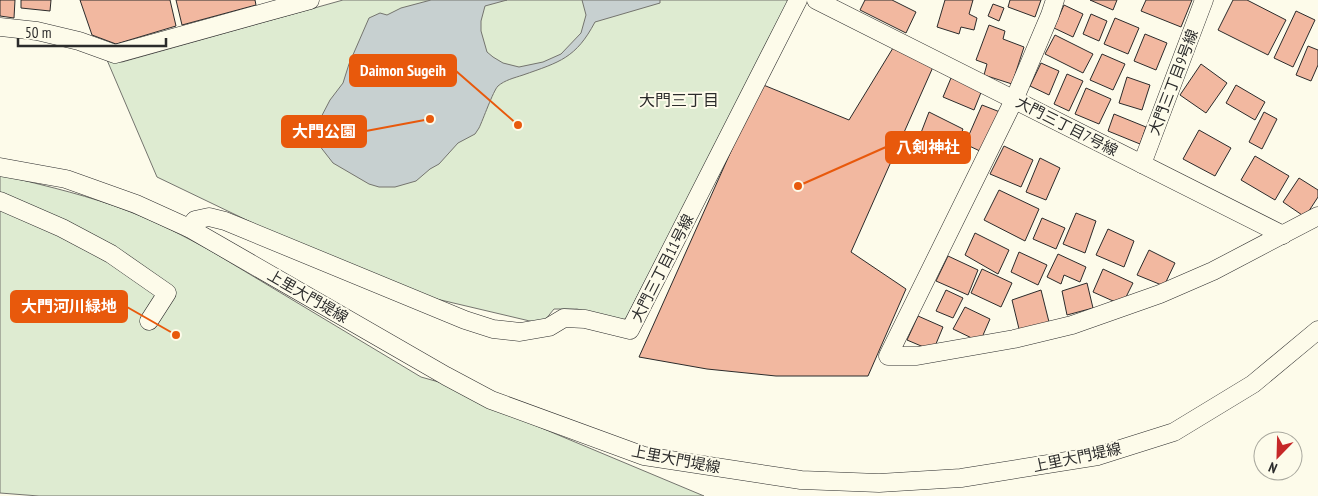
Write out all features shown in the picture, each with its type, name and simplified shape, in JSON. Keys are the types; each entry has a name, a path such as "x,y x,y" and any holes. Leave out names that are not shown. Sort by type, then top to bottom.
{"street":[{"path":"0,28 37,31 79,41 115,54 310,0"},
{"name":"大門三丁目11号線","path":"189,228 195,220 209,217 225,222 465,320 493,329 520,332 549,327 564,318 585,319 630,330 798,0"},
{"name":"大門三丁目7号線","path":"816,0 1283,234"},
{"path":"1055,0 1014,100 888,356 916,356 1014,339 1072,325 1169,290 1213,271 1318,216"},
{"name":"大門三丁目9号線","path":"1142,164 1204,0"},
{"name":"上里大門堤線","path":"0,167 66,179 136,204 189,228 491,400 644,456 800,480 879,483 961,478 1098,456 1174,432 1253,384 1318,330"},
{"path":"0,201 70,232 111,254 167,292 149,321"}],"green space":[{"path":"343,0 787,0 788,4 626,318 622,321 577,309 554,309 545,320 534,322 428,297 311,251 157,177 107,60 122,62"},
{"path":"0,176 85,196 128,211 160,225 211,251 421,377 453,386 489,406 704,496 39,496 0,493"}],"shaded area":[{"path":"431,0 507,0 485,6 481,21 481,31 487,52 503,63 519,67 543,62 561,54 581,33 586,15 582,0 660,0 660,3 595,22 581,44 566,57 510,79 498,86 475,134 458,143 439,164 416,181 395,187 379,187 369,184 333,163 319,145 318,123 330,100 343,83 369,18 380,13 387,15 401,8"}],"building":[{"path":"0,0 15,0 14,18 0,16"},
{"path":"21,0 51,0 50,11 21,8"},
{"path":"80,0 170,0 176,26 116,44 92,35"},
{"path":"176,0 255,0 256,5 182,25"},
{"path":"865,0 892,0 916,12 906,33 860,10"},
{"path":"945,0 973,0 969,14 977,18 974,30 961,27 959,34 937,27"},
{"path":"1010,0 1041,0 1035,17 1008,7"},
{"path":"1090,0 1117,0 1113,10"},
{"path":"1146,0 1192,0 1181,27 1141,11"},
{"path":"1233,0 1247,0 1286,20 1268,55 1218,30"},
{"path":"993,4 1004,8 999,21 988,16"},
{"path":"1064,5 1083,14 1073,37 1054,28"},
{"path":"1296,11 1315,20 1293,67 1274,58"},
{"path":"1091,14 1107,21 1099,41 1083,34"},
{"path":"1115,18 1139,28 1128,54 1104,44"},
{"path":"989,25 1005,31 1003,39 1024,47 1012,84 984,75 987,64 976,60"},
{"path":"1145,34 1167,43 1156,70 1134,61"},
{"path":"1055,35 1093,54 1083,73 1045,54"},
{"path":"1308,46 1318,50 1318,65 1311,81 1296,75"},
{"path":"893,48 933,67 851,252 906,289 868,376 776,376 707,369 639,357 761,84 849,120"},
{"path":"1102,54 1125,64 1113,90 1090,80"},
{"path":"1041,63 1059,71 1049,95 1030,86"},
{"path":"1201,64 1227,83 1206,113 1180,95"},
{"path":"1067,74 1083,81 1069,111 1054,104"},
{"path":"1127,77 1150,85 1142,110 1119,103"},
{"path":"951,78 982,90 974,110 943,97"},
{"path":"1236,85 1265,102 1255,120 1226,103"},
{"path":"1086,88 1111,99 1099,124 1075,114"},
{"path":"982,105 1000,112 982,152 965,144"},
{"path":"929,112 963,129 953,154 919,138"},
{"path":"1264,112 1277,119 1262,149 1249,142"},
{"path":"1114,114 1146,127 1140,144 1108,131"},
{"path":"1199,130 1231,148 1215,176 1183,159"},
{"path":"1004,146 1033,160 1021,187 990,174"},
{"path":"1255,156 1289,176 1275,200 1241,180"},
{"path":"1040,158 1060,168 1046,200 1026,192"},
{"path":"1299,178 1318,190 1318,197 1305,217 1283,202"},
{"path":"999,190 1039,209 1025,241 984,220"},
{"path":"1076,213 1096,221 1085,253 1063,244"},
{"path":"1042,218 1065,228 1056,249 1033,239"},
{"path":"1108,229 1134,241 1124,267 1096,255"},
{"path":"975,233 1009,250 998,274 965,255"},
{"path":"1149,250 1175,263 1164,286 1137,275"},
{"path":"1019,252 1047,265 1038,285 1011,272"},
{"path":"1058,254 1086,267 1080,282 1064,275 1061,284 1047,277"},
{"path":"948,256 978,270 968,295 936,281"},
{"path":"982,269 1012,283 1001,307 971,293"},
{"path":"1103,269 1133,283 1122,305 1093,292"},
{"path":"1087,283 1093,308 1067,315 1062,291"},
{"path":"946,290 963,298 953,318 936,311"},
{"path":"1041,290 1050,326 1020,333 1012,300"},
{"path":"965,307 990,319 980,342 953,329"},
{"path":"918,316 943,327 933,351 907,340"}],"place":[{"name":"大門公園","path":"430,119"},
{"name":"Daimon Sugeih","path":"518,125"},
{"name":"八剣神社","path":"798,186"},
{"name":"大門河川緑地","path":"176,335"}],"district":[{"name":"大門三丁目","path":"679,100"}]}
